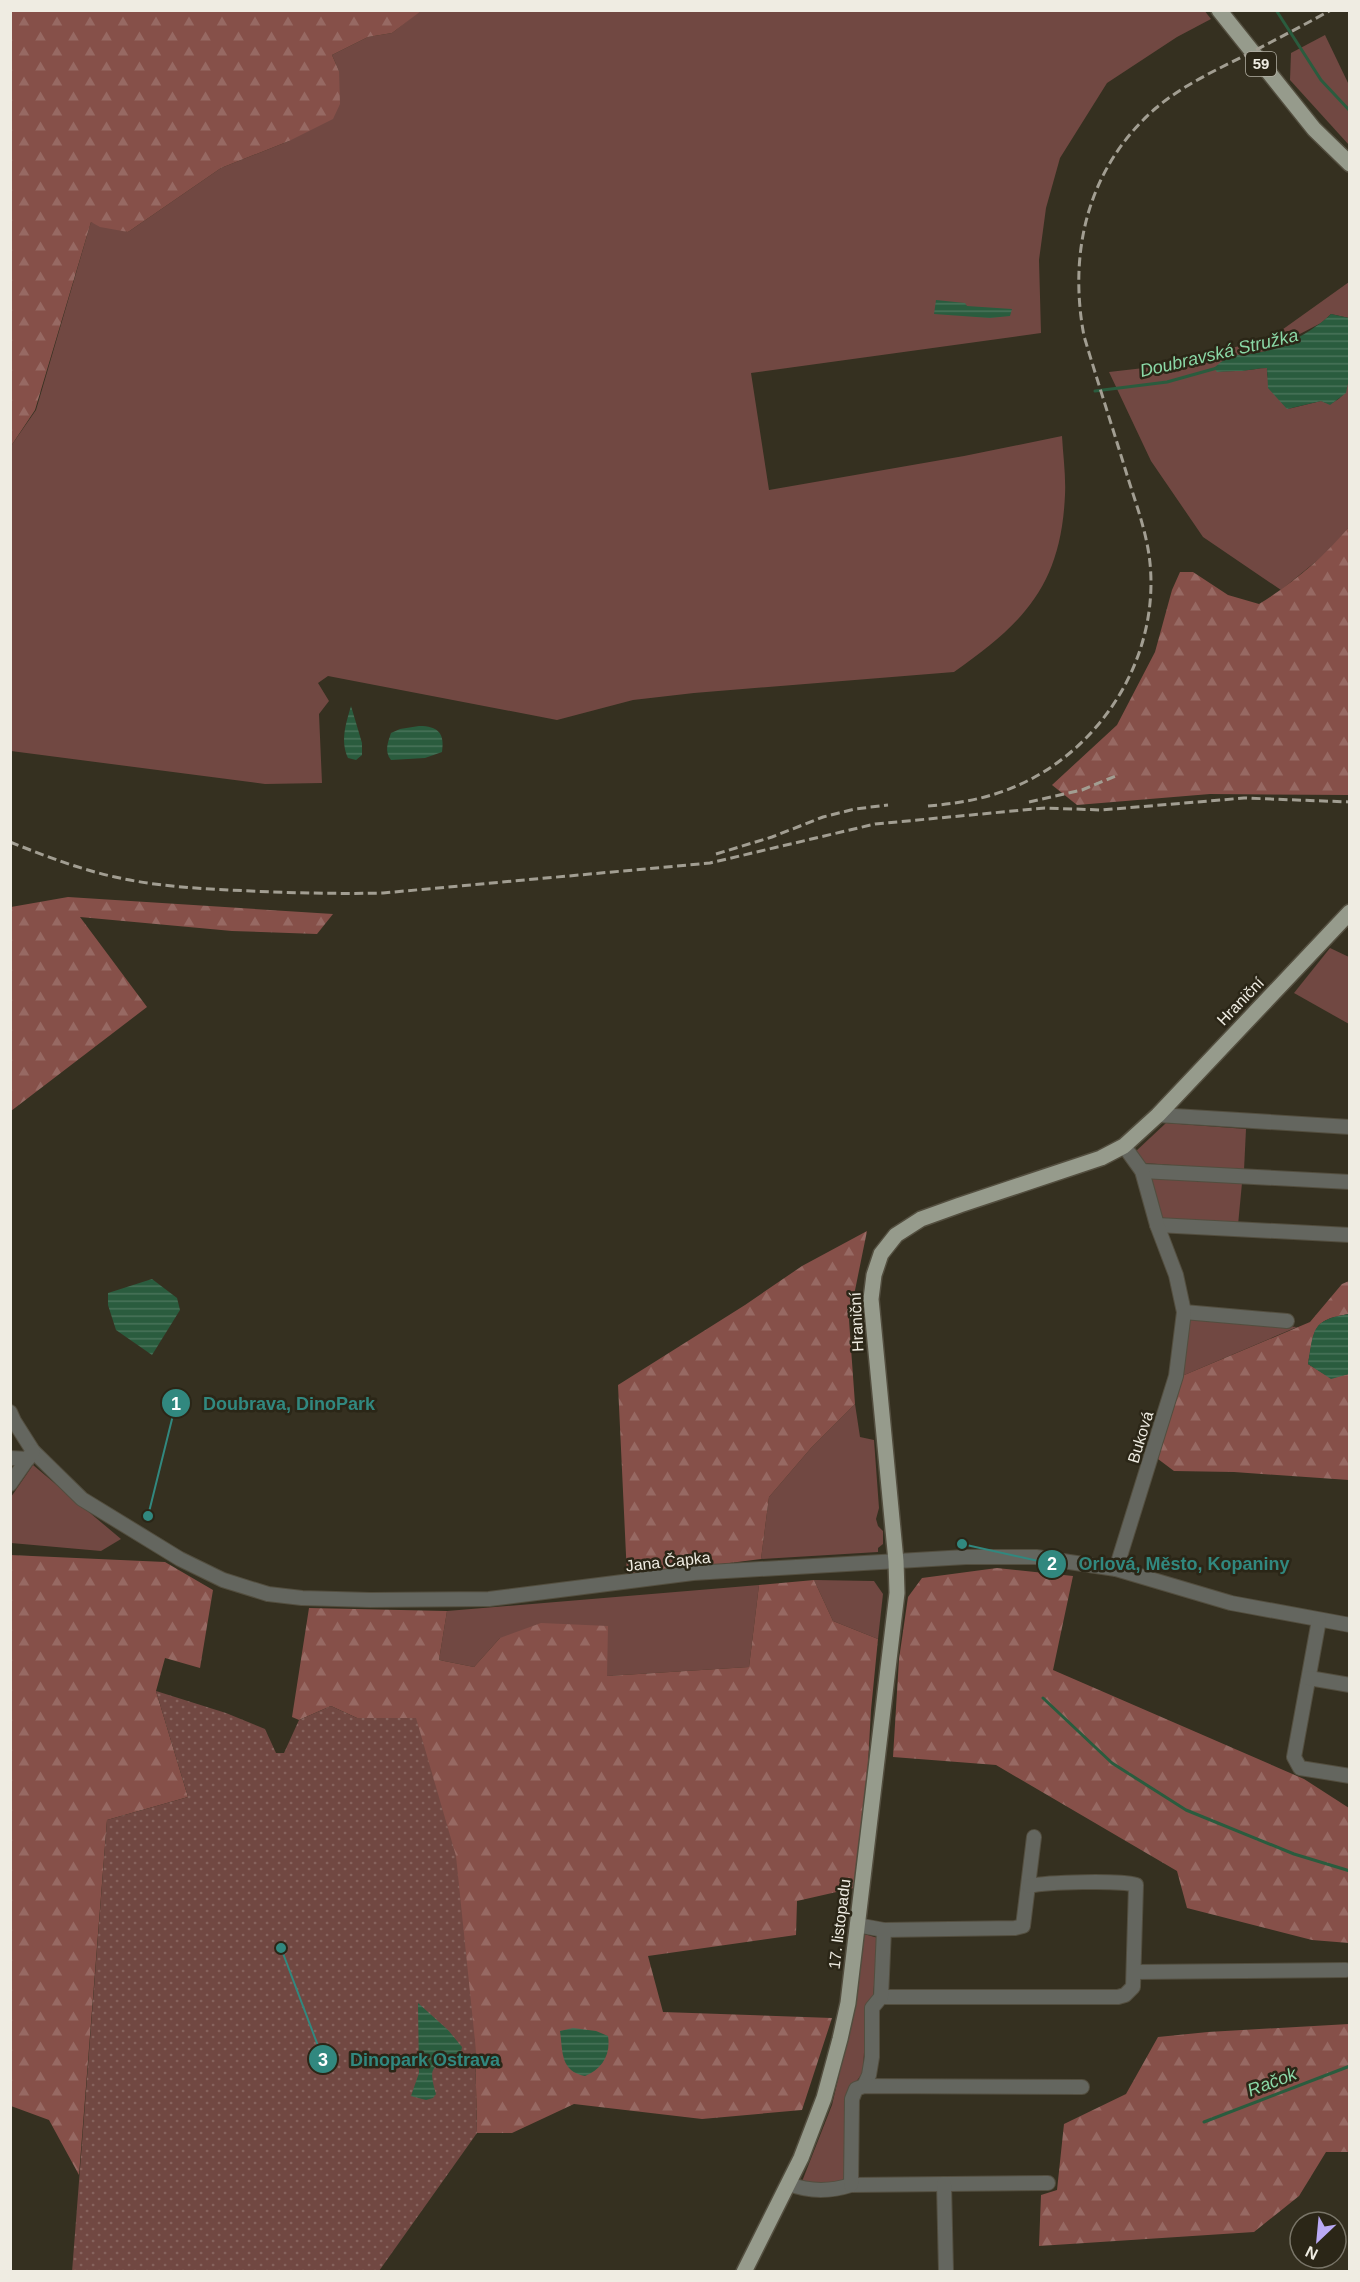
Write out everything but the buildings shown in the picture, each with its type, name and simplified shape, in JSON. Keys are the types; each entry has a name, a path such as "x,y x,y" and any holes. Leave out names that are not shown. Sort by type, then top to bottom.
{"main road":[{"name":"59","path":"1219,10 1314,129 1350,164"},
{"name":"Hraniční","path":"896,1561 871,1299 874,1275 881,1254 896,1235 921,1219 1079,1166 1124,1146 1158,1115 1350,912"},
{"name":"17. listopadu","path":"744,2271 789,2184 814,2123 831,2074 848,2003 897,1593 896,1561"}],"street":[{"path":"1158,1115 1350,1127"},
{"name":"Buková","path":"1116,1569 1176,1376 1184,1312 1176,1275 1157,1225 1142,1171 1124,1146"},
{"path":"1142,1171 1350,1182"},
{"path":"1157,1225 1350,1235"},
{"path":"1184,1312 1287,1321"},
{"name":"Jana Čapka","path":"10,1412 31,1455 82,1499 180,1559 222,1580 268,1594 302,1598 489,1599 693,1573 966,1557 1036,1557 1116,1569 1231,1603 1350,1625"},
{"path":"10,1458 31,1455"},
{"path":"10,1484 31,1455"},
{"path":"1319,1620 1294,1757 1300,1768 1350,1776"},
{"path":"1309,1678 1350,1685"},
{"path":"857,1925 884,1929 1015,1928 1023,1926 1034,1837"},
{"path":"881,1997 1118,1997 1125,1995 1133,1987 1135,1972 1136,1885 1107,1883 1029,1886"},
{"path":"864,2086 869,2075 872,2057 872,2008 881,1997 884,1929"},
{"path":"1135,1972 1346,1970"},
{"path":"851,2185 852,2099 856,2089 864,2086 1082,2087"},
{"path":"789,2184 805,2190 836,2190 851,2185 1048,2183"},
{"path":"944,2184 946,2271"}],"shaded area":[{"path":"421,10 1204,10 1211,19 1177,37 1107,83 1060,158 1046,208 1039,260 1041,333 751,373 769,490 964,456 1062,436 1065,495 1056,554 1047,578 1019,618 979,654 954,672 633,700 557,720 328,676 318,683 329,701 319,714 322,783 265,784 11,751 11,446 36,410 91,222 128,232 221,168 289,141 339,71 332,55 368,37 392,33"},
{"path":"1325,35 1349,85 1349,145 1290,80 1291,53"},
{"path":"1349,282 1349,318 1331,314 1321,323 1267,351 1226,357 1217,372 1267,368 1270,385 1288,409 1321,401 1330,404 1343,394 1349,378 1349,527 1330,550 1281,590 1203,537 1151,461 1109,372 1170,365 1272,337"},
{"path":"936,300 965,303 967,306 1012,309 1010,316 990,318 934,314"},
{"path":"1331,314 1349,318 1349,378 1346,393 1330,405 1321,401 1287,409 1268,388 1267,368 1217,372 1214,368 1233,356 1266,351 1291,341"},
{"path":"351,706 362,743 362,755 356,760 348,758 344,745"},
{"path":"419,726 431,727 439,732 443,745 442,752 425,758 391,760 387,750 391,733"},
{"path":"1330,948 1349,957 1349,1024 1294,993"},
{"path":"1166,1123 1246,1129 1244,1170 1143,1163 1135,1152"},
{"path":"1148,1175 1242,1183 1238,1225 1160,1220"},
{"path":"152,1279 177,1298 180,1310 152,1355 116,1330 108,1305 108,1293"},
{"path":"1349,1314 1349,1374 1331,1379 1308,1364 1314,1334 1316,1328 1327,1319"},
{"path":"1188,1319 1297,1327 1182,1376"},
{"path":"855,1404 860,1437 874,1440 879,1508 876,1519 883,1531 883,1544 878,1548 878,1552 761,1559 769,1497 811,1448"},
{"path":"33,1465 121,1539 101,1551 11,1543 11,1497"},
{"path":"814,1580 874,1581 883,1594 878,1639 833,1621"},
{"path":"759,1585 749,1667 607,1676 500,1638 474,1667 439,1660 447,1611"},
{"path":"156,1691 226,1713 265,1729 276,1753 284,1753 299,1720 331,1706 357,1718 416,1718 456,1856 475,2041 477,2133 379,2271 72,2272 107,1820 188,1797"},
{"path":"864,1934 878,1938 873,1997 866,2014 863,2072 847,2095 846,2176 842,2182 809,2187 801,2184 832,2105 846,2045"},
{"path":"418,2003 448,2030 462,2047 461,2052 435,2067 432,2076 436,2094 433,2098 426,2100 411,2096 419,2073"},
{"path":"573,2028 596,2031 608,2036 607,2055 601,2065 585,2076 571,2070 564,2060 560,2031"}],"green space":[{"path":"11,10 421,11 392,33 368,37 332,55 339,71 340,104 333,119 289,141 221,168 128,232 100,227 91,222 35,410 11,446"},
{"path":"1349,527 1349,795 1210,794 1077,805 1052,785 1117,725 1155,652 1172,590 1180,572 1193,572 1228,595 1259,604 1307,569"},
{"path":"68,897 333,914 317,934 232,931 80,917 147,1007 11,1111 11,907"},
{"path":"867,1231 849,1320 855,1404 811,1448 769,1497 761,1559 627,1576 618,1385 802,1266"},
{"path":"1349,1281 1349,1314 1321,1323 1314,1334 1308,1364 1331,1378 1349,1374 1349,1480 1234,1472 1174,1471 1158,1459 1182,1376 1310,1322 1342,1284"},
{"path":"10,1555 165,1562 213,1590 200,1668 165,1658 156,1691 188,1797 107,1820 79,2175 49,2120 11,2106"},
{"path":"997,1568 1073,1576 1053,1670 1304,1779 1349,1808 1349,1943 1312,1940 1187,1908 1177,1871 996,1765 893,1757 899,1659 908,1597 922,1578"},
{"path":"814,1580 833,1621 878,1639 867,1782 854,1888 797,1901 796,1935 648,1956 663,2012 832,2018 802,2110 702,2119 574,2104 512,2133 477,2133 475,2041 357,1718 331,1706 299,1720 292,1717 309,1608 447,1611 439,1660 474,1667 500,1638 541,1623 608,1626 607,1676 749,1667 759,1585"},
{"path":"1349,2024 1349,2152 1326,2152 1299,2196 1254,2232 1039,2246 1041,2195 1057,2190 1064,2124 1126,2094 1158,2037"}],"waterway":[{"path":"1276,10 1321,80 1350,111"},
{"name":"Doubravská Stružka","path":"1095,391 1167,382 1217,368"},
{"path":"1043,1698 1112,1763 1186,1810 1294,1854 1350,1871"},
{"name":"Račok","path":"1204,2122 1350,2066"}],"railway":[{"path":"928,806 962,802 995,794 1030,780 1062,760 1089,735 1113,706 1131,673 1144,638 1150,601 1150,563 1146,541 1084,336 1080,304 1079,273 1082,242 1088,212 1099,184 1114,157 1133,131 1166,100 1201,78 1331,10"},
{"path":"1029,802 1082,790 1118,775"},
{"path":"10,842 88,870 148,883 268,892 383,893 710,863 875,824 1045,808 1102,810 1244,798 1350,802"},
{"path":"716,854 772,837 823,817 855,809 888,805"}],"place":[{"name":"Doubrava, DinoPark","path":"148,1516"},
{"name":"Orlová, Město, Kopaniny","path":"962,1544"},
{"name":"Dinopark Ostrava","path":"281,1948"}]}
